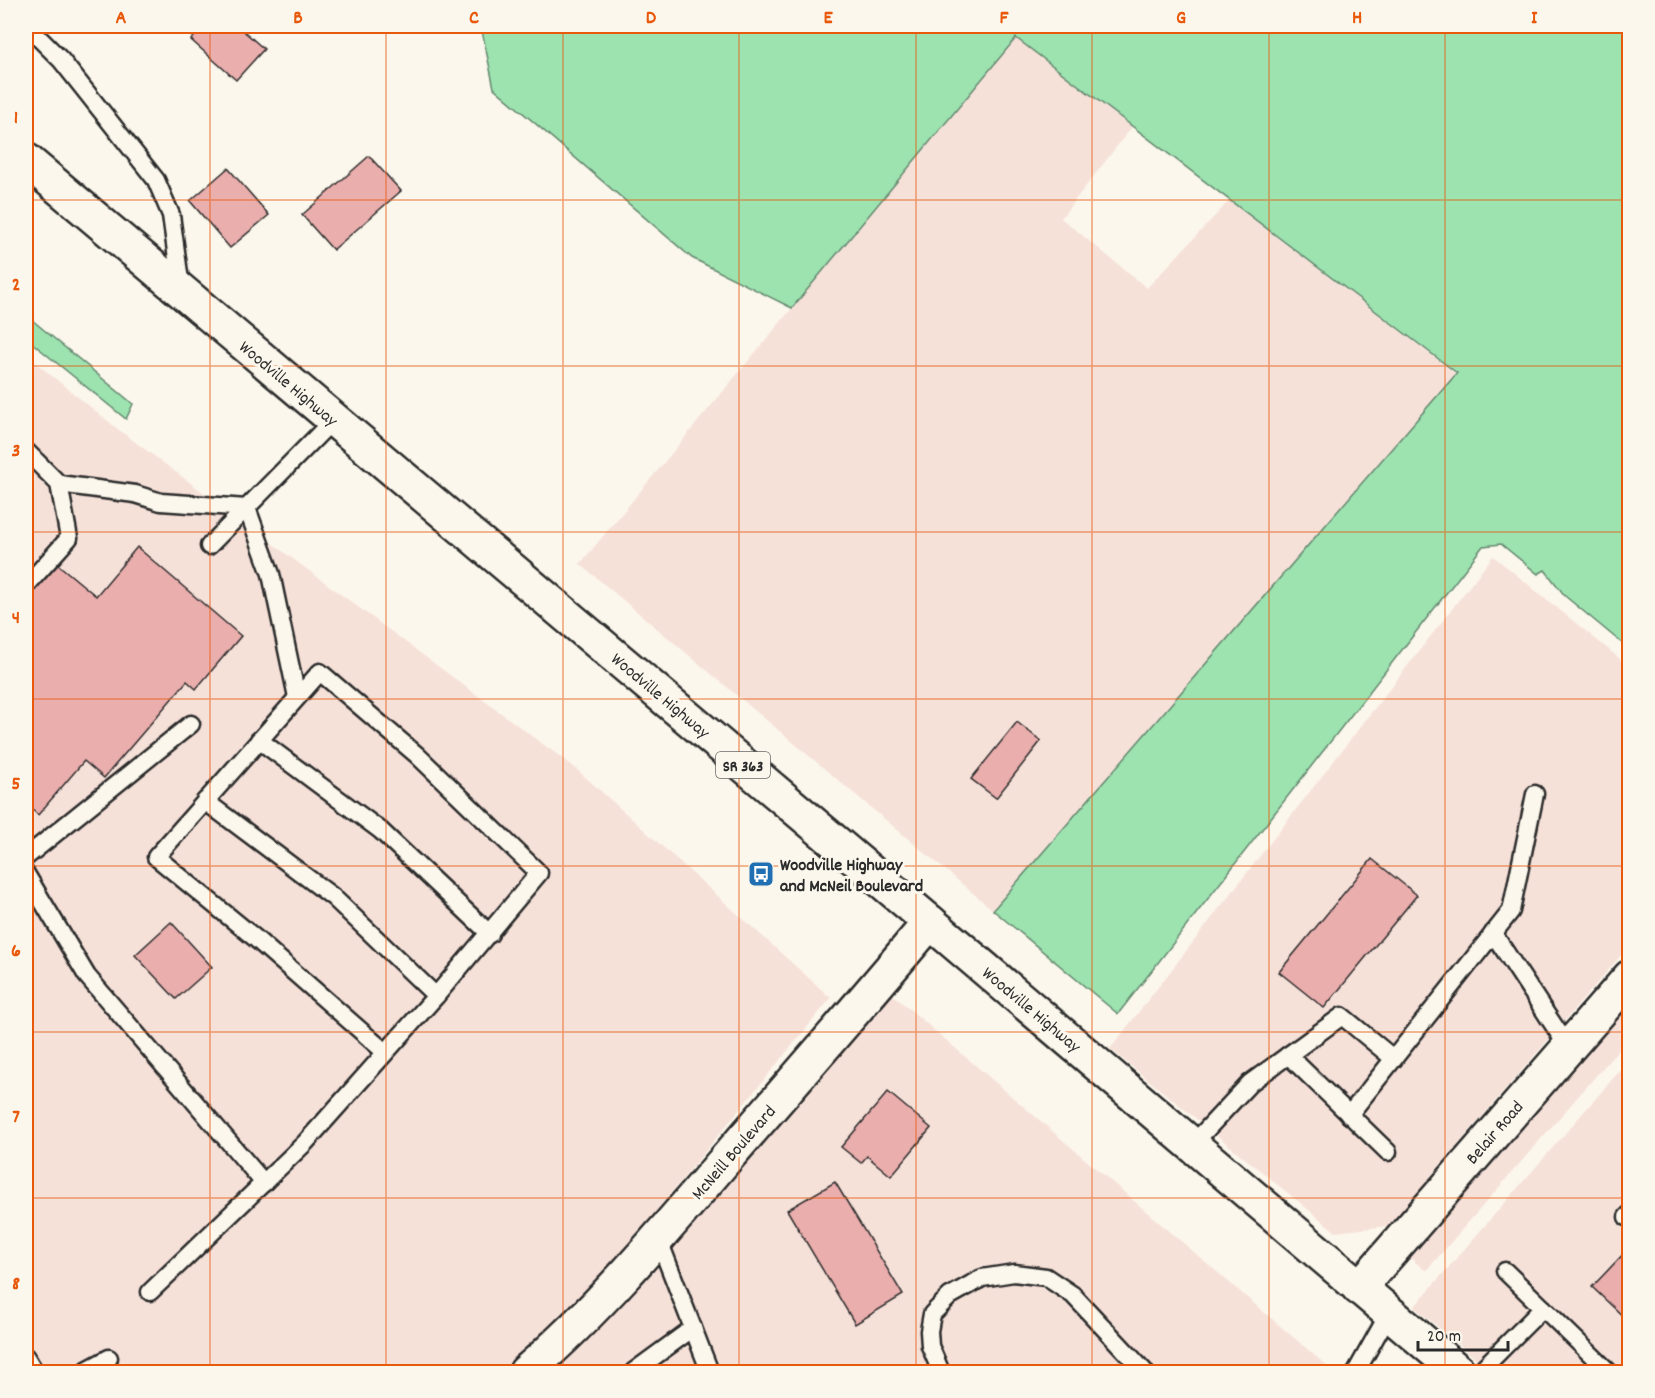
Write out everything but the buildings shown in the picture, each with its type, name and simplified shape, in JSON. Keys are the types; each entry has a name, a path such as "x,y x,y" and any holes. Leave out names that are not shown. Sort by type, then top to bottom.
{"main road":[{"name":"Woodville Highway","path":"26,160 930,922 1459,1372"},
{"name":"McNeill Boulevard","path":"526,1372 551,1350 639,1261 930,922"},
{"name":"Belair Road","path":"1359,1288 1629,977"}],"lane":[{"path":"27,26 60,60 156,180 171,215 182,291"},
{"path":"208,546 333,420"},
{"path":"26,452 59,484 69,538 26,586"},
{"path":"59,484 135,494 161,502 247,508"},
{"path":"247,508 271,574 297,697"},
{"path":"150,1292 305,1143 490,934 539,873 417,755 320,672 156,857 255,938 385,1052"},
{"path":"26,857 190,724"},
{"path":"259,740 380,830 490,934"},
{"path":"1349,1115 1511,911 1535,794"},
{"path":"206,801 333,897 436,996"},
{"path":"26,874 31,897 87,976 264,1183"},
{"path":"1493,933 1568,1047"},
{"path":"1192,1145 1250,1083 1342,1016 1394,1059"},
{"path":"1288,1055 1388,1152"},
{"path":"658,1238 710,1372"},
{"path":"1505,1271 1609,1372"},
{"path":"941,1372 930,1346 929,1331 932,1314 950,1296 982,1278 1014,1273 1046,1277 1073,1295 1145,1372"},
{"path":"1479,1372 1543,1308"},
{"path":"1356,1372 1389,1314"},
{"path":"633,1372 693,1328"},
{"path":"26,1358 35,1372"},
{"path":"83,1372 109,1358"}],"shaded area":[{"path":"1016,38 1132,127 1061,218 1147,288 1229,201 1457,374 993,910 580,564"},
{"path":"26,355 119,430 574,767 831,998 626,1248 540,1337 499,1372 26,1372"},
{"path":"1493,556 1629,666 1629,946 1388,1226 1336,1232 1110,1049"},
{"path":"892,994 1334,1372 552,1372 650,1274"},
{"path":"1629,1003 1629,1038 1426,1271 1409,1257"},
{"path":"1629,1060 1629,1372 1492,1372 1414,1307"}],"green space":[{"path":"481,26 1629,26 1629,649 1565,596 1545,570 1538,574 1501,544 1483,546 1118,1014 993,910 1457,373 1016,38 792,308 692,258 494,88"},
{"path":"26,315 133,404 126,419 26,338"}],"place":[{"name":"Woodville Highway and McNeil Boulevard","path":"761,874"}]}
